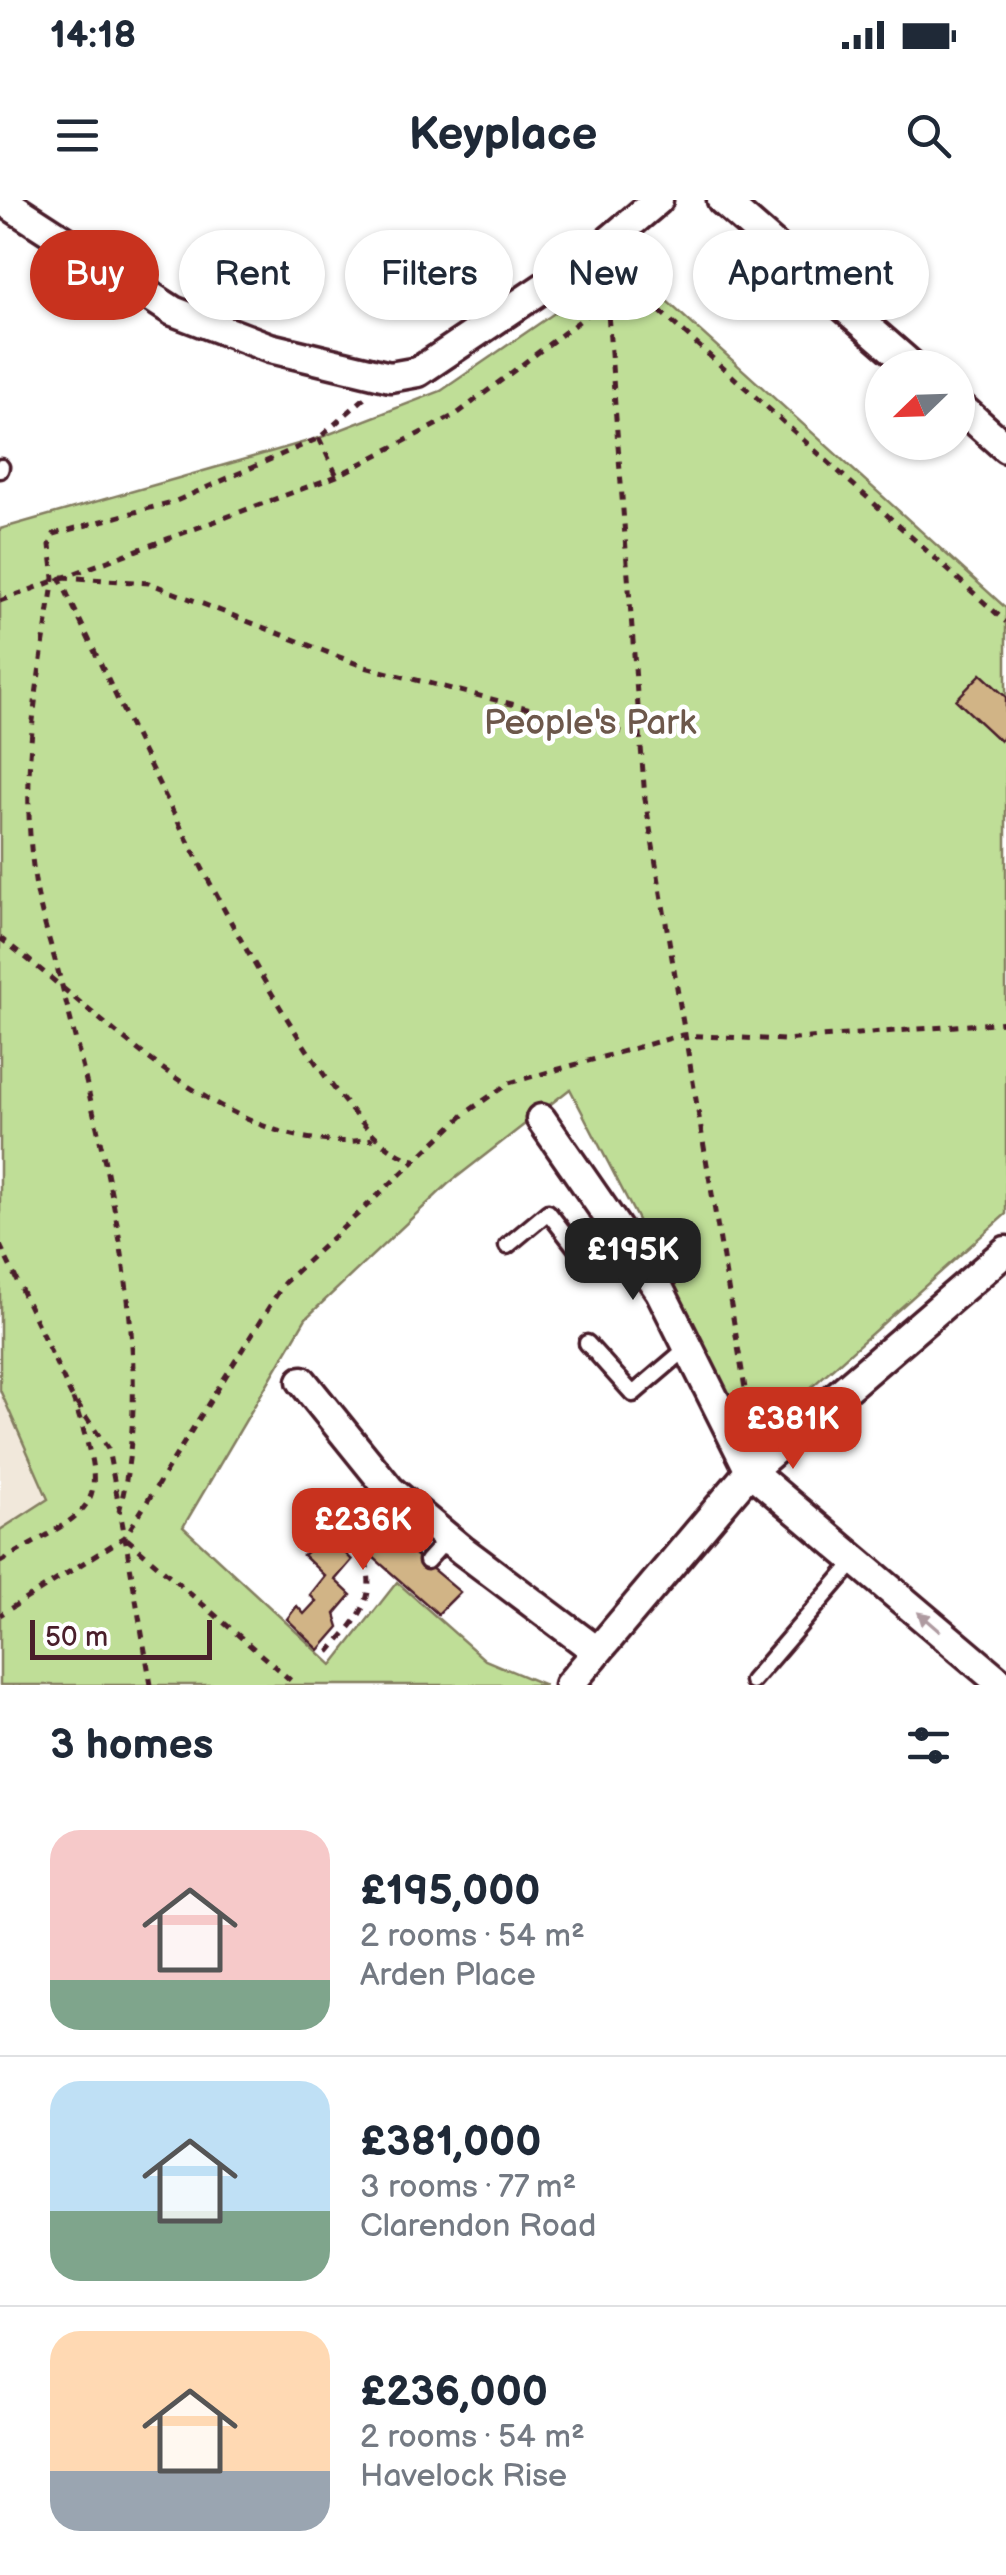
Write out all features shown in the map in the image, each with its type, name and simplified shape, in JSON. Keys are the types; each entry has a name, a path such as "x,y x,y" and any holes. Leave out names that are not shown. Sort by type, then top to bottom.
{"street":[{"path":"2,200 173,311 270,348 390,377 418,372 533,304"},
{"path":"632,230 658,200"},
{"path":"722,200 893,350"},
{"path":"975,420 1006,448"},
{"path":"540,1120 660,1291 750,1471 1003,1685"},
{"path":"569,1685 750,1471 1006,1251"},
{"path":"302,1381 381,1499 447,1538 482,1579 595,1650"}],"lane":[{"path":"507,1246 548,1212 582,1256 616,1228"},
{"path":"587,1343 633,1394 687,1348"},
{"path":"427,1561 447,1538"},
{"path":"752,1682 856,1560"}],"path":[{"path":"0,601 337,476 457,414 581,320"},
{"path":"608,320 638,736 682,1035 750,1418"},
{"path":"669,320 1006,622"},
{"path":"390,377 319,438 176,501 54,534 50,545 57,578 176,818 304,1049 375,1139 397,1157 414,1160"},
{"path":"319,438 337,476"},
{"path":"57,578 149,583 365,667 638,736"},
{"path":"57,578 26,790 36,888 61,982 125,1270 131,1466 119,1512"},
{"path":"0,938 61,982 163,1070 249,1118 303,1139 348,1143 375,1139"},
{"path":"0,1615 124,1537 284,1283 414,1160 509,1083 682,1035 784,1040 1006,1022"},
{"path":"0,1246 71,1395 92,1454 97,1488 88,1505 63,1525 0,1562"},
{"path":"71,1395 108,1450 151,1685"},
{"path":"124,1537 296,1685"},
{"path":"329,1652 367,1601 372,1580 364,1556"}],"shaded area":[{"path":"0,1390 48,1499 0,1530"}],"green space":[{"name":"People's Park","path":"673,307 1006,608 1006,1214 752,1440 570,1089 448,1184 306,1318 183,1527 332,1665 397,1582 485,1660 545,1685 0,1685 0,1530 48,1499 0,1390 0,529 319,438 441,391 544,320 673,320"}],"building":[{"path":"981,674 1006,697 1006,735 1000,741 956,700"},
{"path":"344,1507 369,1524 373,1519 460,1592 438,1614 356,1542 346,1554 352,1560 335,1580 351,1595 335,1614 339,1627 319,1650 287,1619 297,1606 304,1614 316,1601 310,1595 325,1576 303,1555 329,1533 325,1529"}]}
